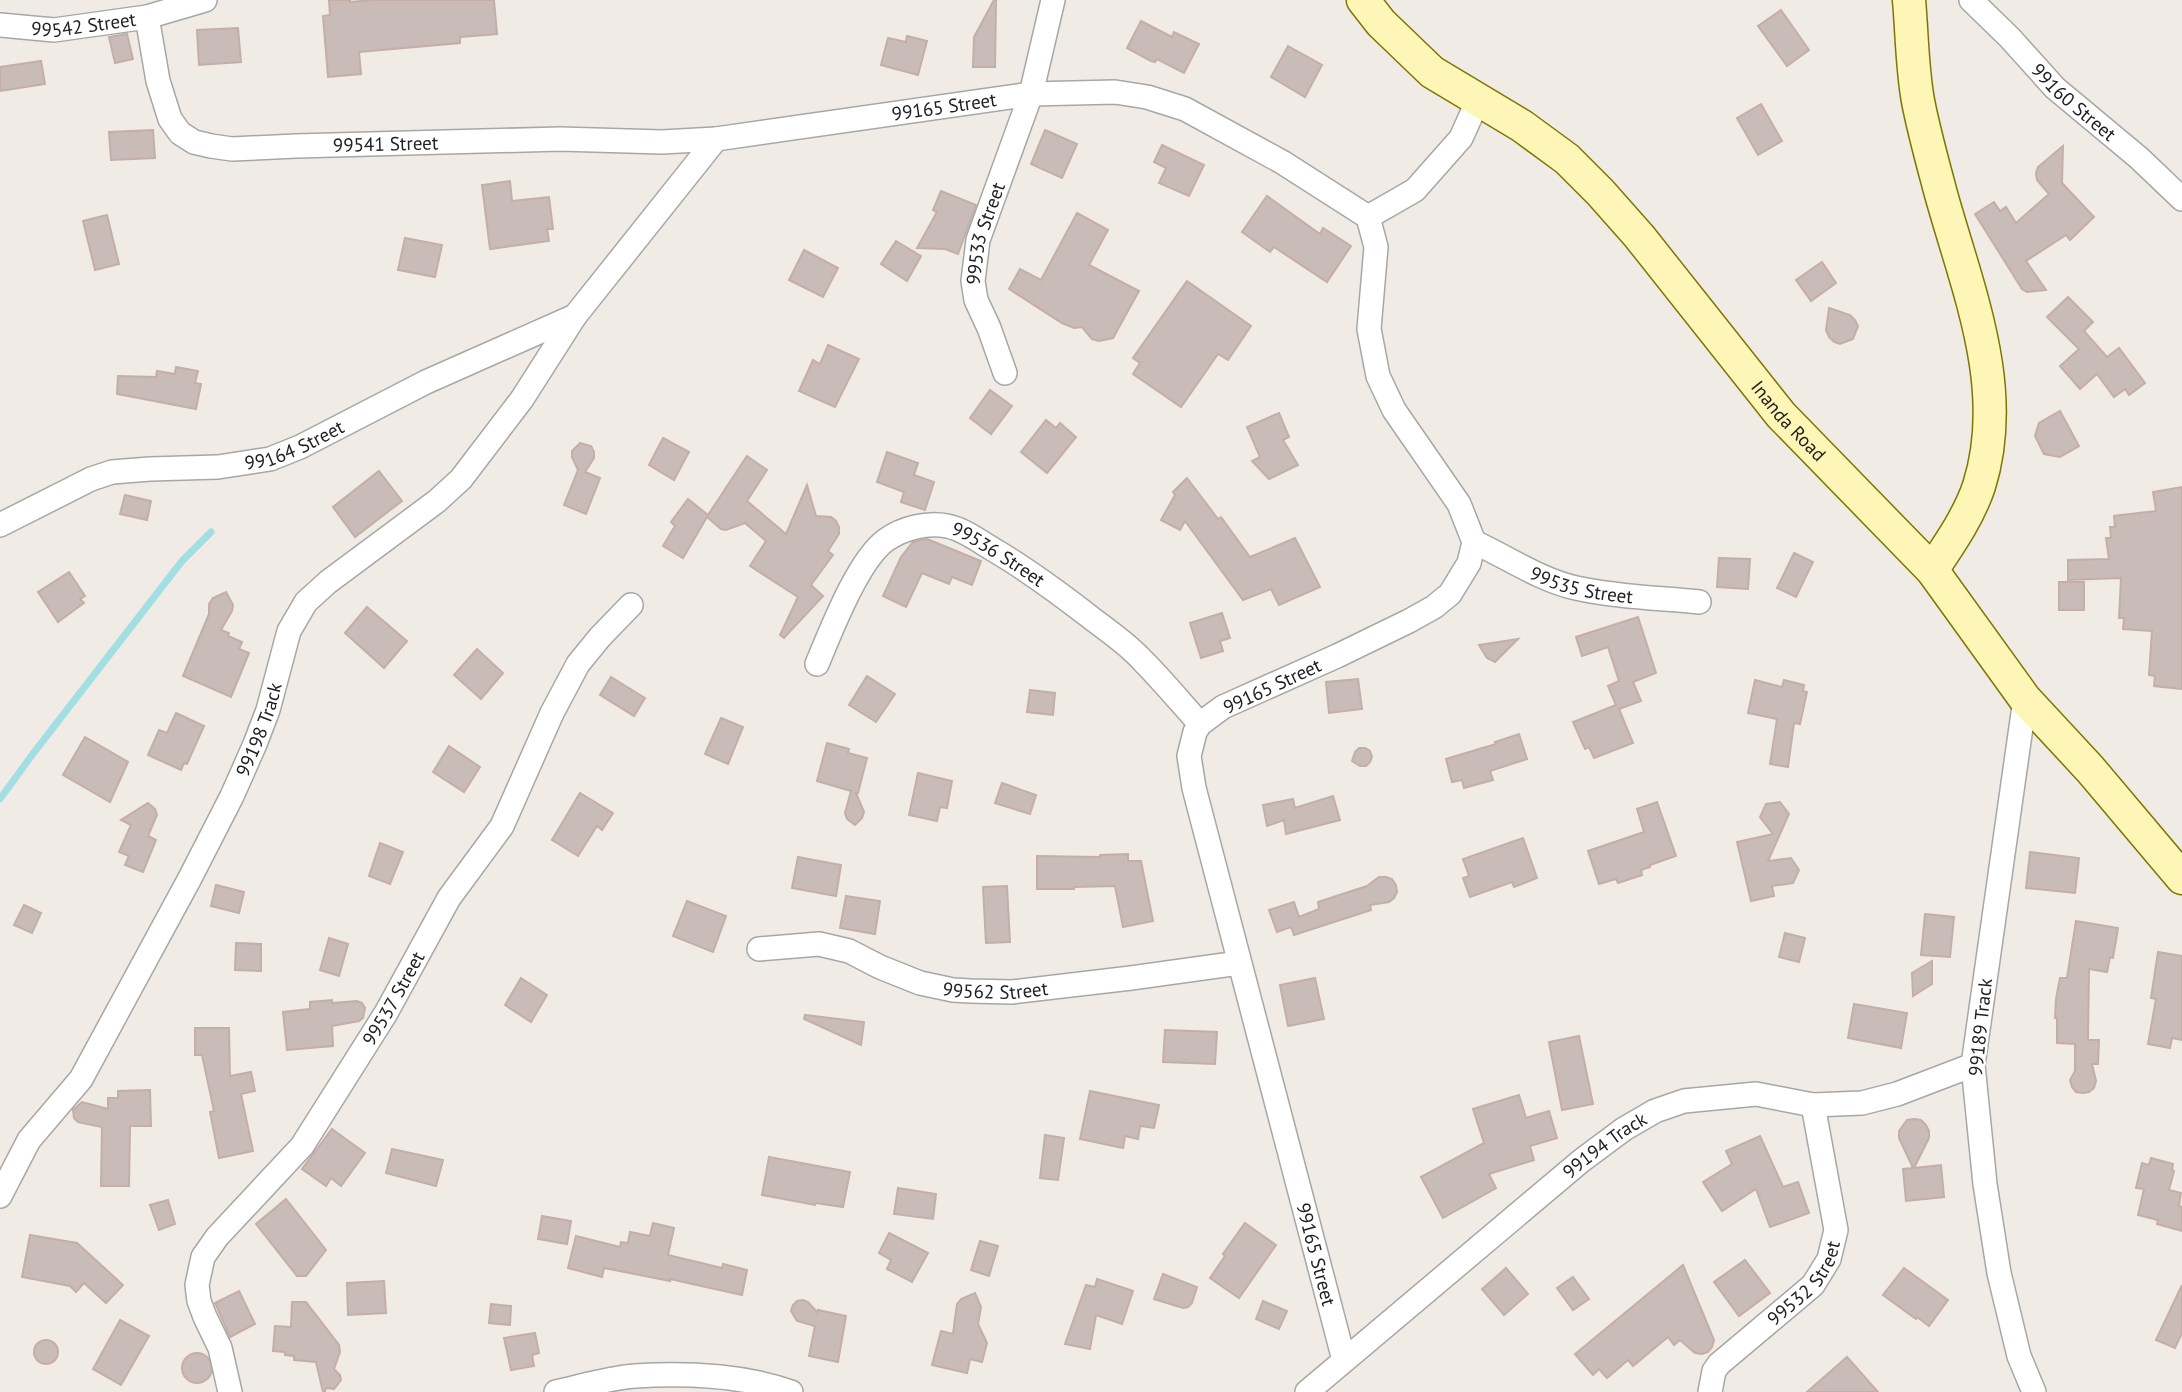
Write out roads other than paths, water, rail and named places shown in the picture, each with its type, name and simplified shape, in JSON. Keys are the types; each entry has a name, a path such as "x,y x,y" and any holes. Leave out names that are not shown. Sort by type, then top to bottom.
{"street":[{"name":"99542 Street","path":"0,25 54,30 147,17 205,0"},
{"name":"99533 Street","path":"1005,373 976,300 973,281 978,240 1031,94 1053,0"},
{"name":"Inanda Road","path":"1363,0 1381,23 1432,72 1522,126 1567,159 1600,192 1639,236 1781,415 1932,570 2025,699 2090,769 2182,878"},
{"path":"1909,0 1918,99 1987,363 1990,406 1985,462 1978,487 1964,519 1932,570"},
{"name":"99160 Street","path":"1971,0 2055,88 2140,158 2182,199"},
{"name":"99541 Street","path":"147,17 158,81 170,119 180,133 194,142 211,146 232,149 560,139 662,142 716,139"},
{"name":"99165 Street","path":"716,139 1031,94 1115,92 1147,97 1185,109 1282,162 1368,217"},
{"path":"1474,542 1459,504 1394,410 1378,376 1369,329 1377,247 1368,217 1415,190 1461,138 1478,100"},
{"path":"575,316 716,139"},
{"name":"99164 Street","path":"0,525 91,479 112,472 150,468 218,467 270,459 300,447 426,382 575,316"},
{"name":"99198 Track","path":"0,1196 29,1140 81,1079 190,878 255,744 268,710 289,631 306,602 328,582 437,501 461,479 522,399 575,316"},
{"name":"99536 Street","path":"817,664 837,615 857,578 885,540 920,526 947,526 963,532 1029,570 1110,632 1142,659 1200,724"},
{"name":"99165 Street","path":"1344,1360 1194,788 1190,746 1200,724 1223,707 1349,650 1434,607 1450,594 1457,584 1469,563 1474,542"},
{"name":"99535 Street","path":"1474,542 1539,574 1576,588 1699,602"},
{"name":"99537 Street","path":"230,1392 220,1348 199,1301 197,1285 203,1257 217,1237 302,1146 386,1013 449,898 502,826 552,713 578,664 631,605"},
{"name":"99189 Track","path":"2025,699 1973,1065 1985,1184 1999,1273 2019,1356 2034,1392"},
{"name":"99562 Street","path":"759,949 819,944 849,951 919,983 970,991 1025,990 1239,962"},
{"name":"99194 Track","path":"1307,1392 1581,1161 1624,1129 1655,1111 1684,1101 1756,1094 1814,1105 1862,1103 1897,1094 1973,1065"},
{"name":"99532 Street","path":"1710,1392 1714,1371 1719,1364 1813,1285 1832,1252 1836,1230 1814,1105"},
{"path":"556,1392 634,1377 686,1376 740,1380 791,1392"}],"waterway":[{"path":"0,799 182,561 211,532"}]}
